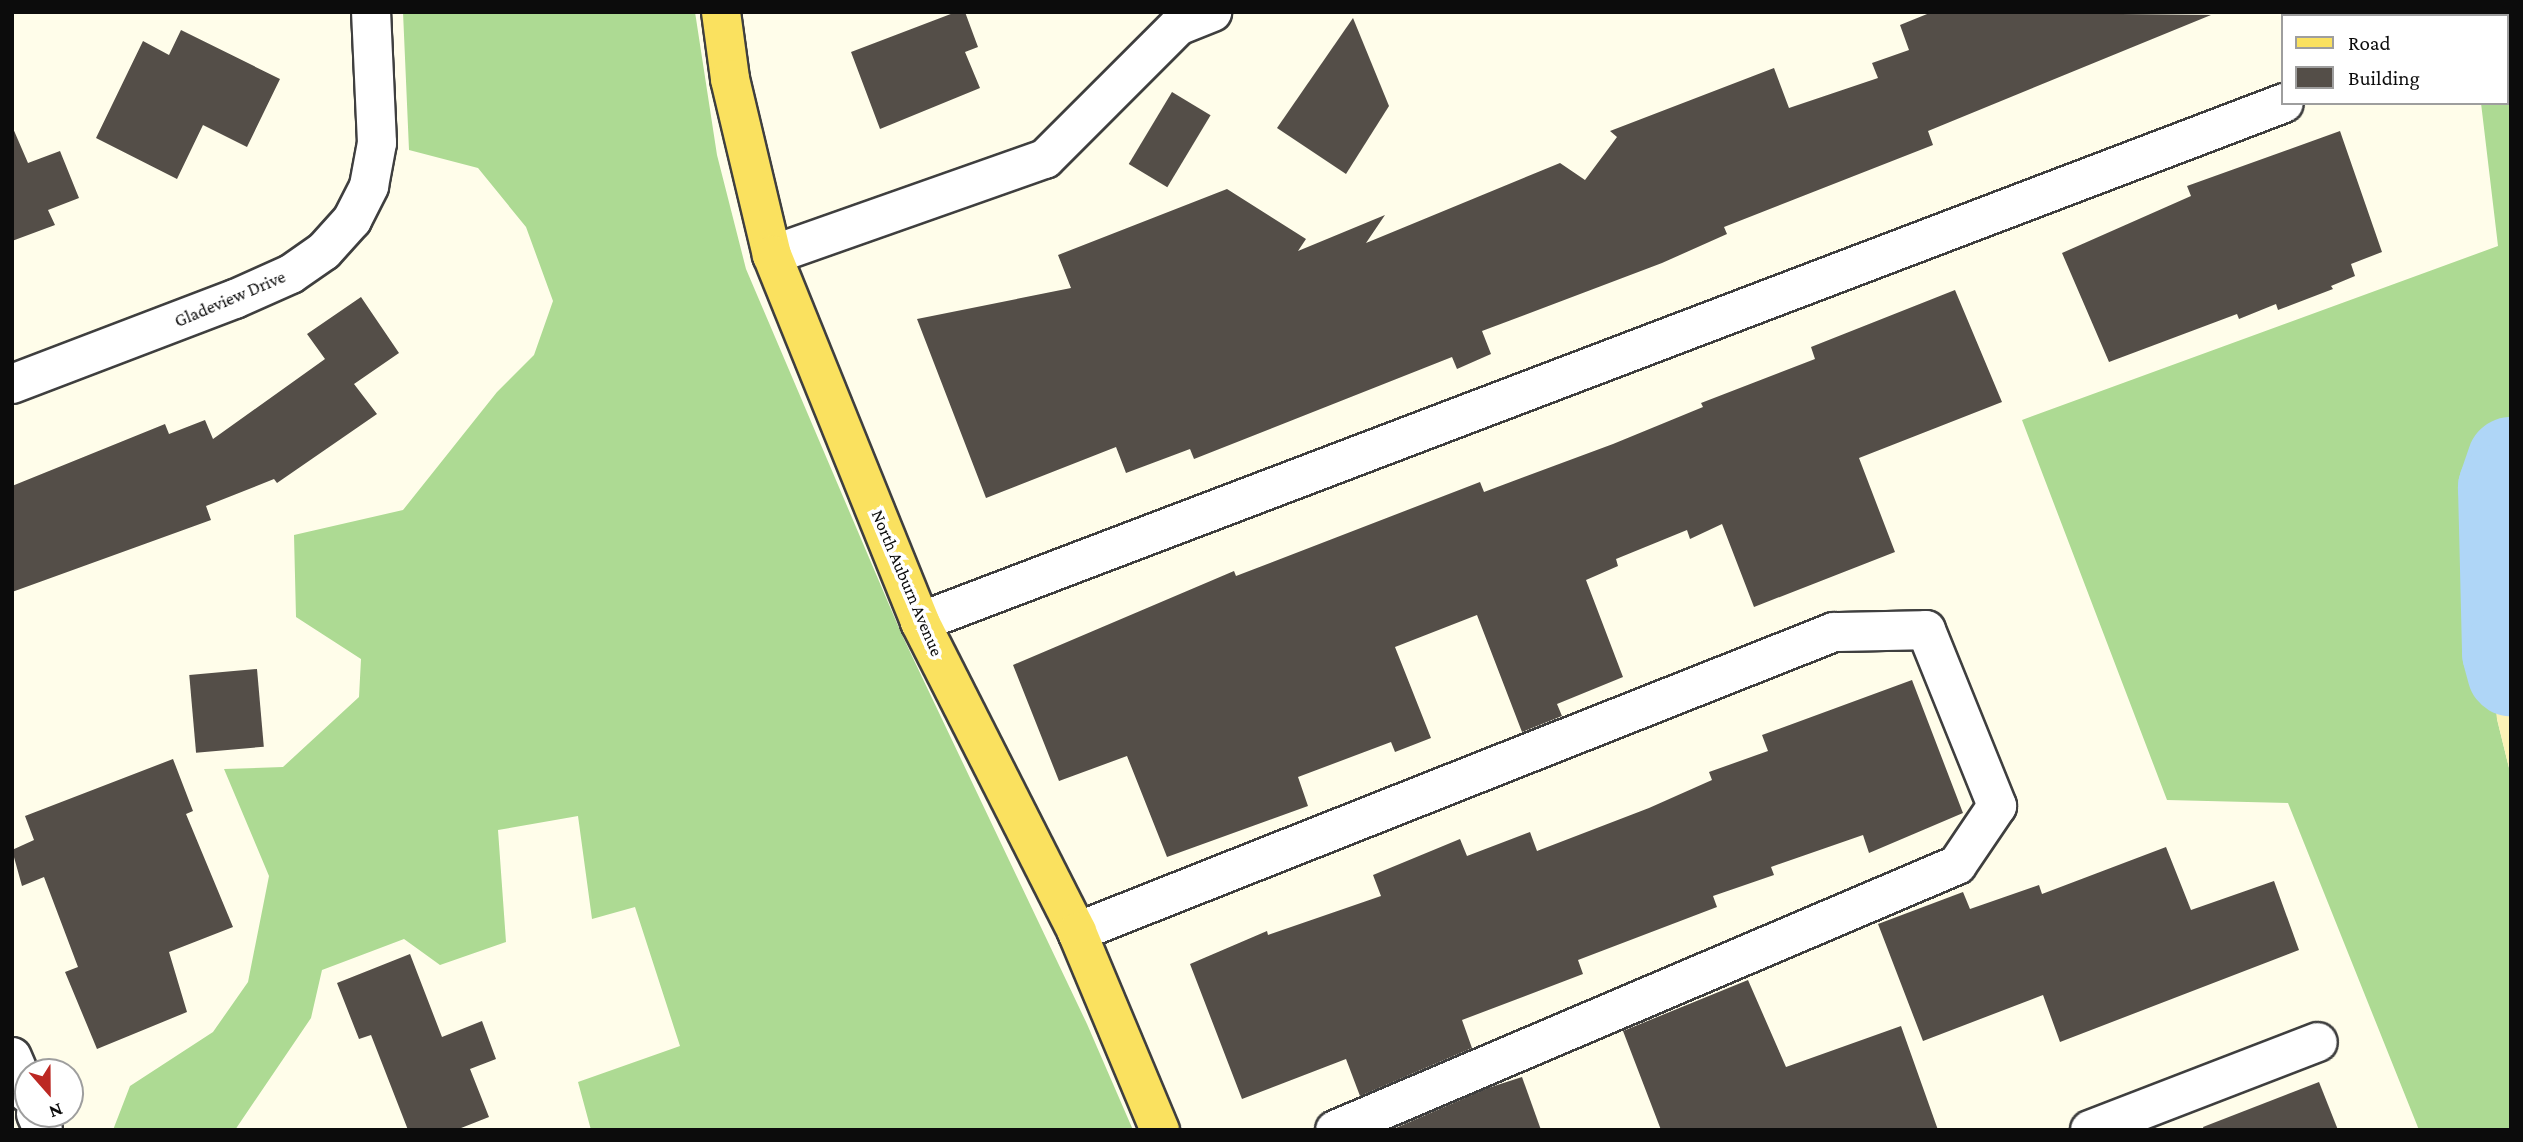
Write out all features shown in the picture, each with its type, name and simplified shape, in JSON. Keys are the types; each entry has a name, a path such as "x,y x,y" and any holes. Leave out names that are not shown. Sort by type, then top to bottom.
{"main road":[{"name":"North Auburn Avenue","path":"721,12 730,79 772,255 920,622 1077,932 1160,1130"}],"street":[{"name":"Gladeview Drive","path":"12,384 235,299 291,274 324,251 352,220 369,186 377,143 371,12"},
{"path":"772,255 1045,159 1178,26 1212,12"},
{"path":"920,622 2282,104"},
{"path":"1077,932 1834,632 1926,630 1997,806 1957,865 1335,1130"},
{"path":"2090,1130 2318,1042"}],"green space":[{"path":"403,12 695,12 717,155 746,269 902,635 1087,1024 1133,1130 591,1130 578,1082 680,1046 635,907 592,919 578,816 498,830 506,942 440,965 404,939 322,970 311,1018 235,1130 113,1130 130,1086 213,1032 248,982 269,876 224,769 283,767 359,697 361,659 296,617 294,535 403,510 497,392 534,355 553,301 526,227 478,168 409,150"},
{"path":"2511,12 2511,414 2491,478 2497,719 2511,776 2511,1130 2419,1130 2288,803 2167,800 2022,420 2498,246 2481,105 2509,105 2509,14 2487,14"}],"sand":[{"path":"2511,414 2511,776 2497,719 2482,600 2491,478"}],"building":[{"path":"956,12 965,12 978,47 965,52 980,88 880,129 851,52"},
{"path":"1932,12 2211,15 1928,131 1933,145 1724,227 1727,234 1662,263 1482,331 1491,354 1457,369 1452,357 1194,459 1190,449 1126,473 1116,447 986,498 917,319 1071,288 1058,255 1227,189 1306,239 1298,251 1385,215 1366,243 1560,163 1585,180 1617,137 1610,131 1774,68 1789,108 1878,78 1872,63 1909,50 1900,25"},
{"path":"1353,18 1389,106 1346,174 1277,128"},
{"path":"181,30 280,79 247,147 203,125 177,179 96,138 143,41 169,55"},
{"path":"1172,92 1211,115 1167,187 1129,164"},
{"path":"12,126 28,163 60,151 79,198 48,210 55,225 12,241"},
{"path":"2340,131 2382,252 2351,264 2355,276 2331,286 2333,289 2278,310 2276,304 2239,319 2237,314 2109,362 2062,253 2191,196 2187,186"},
{"path":"1955,290 2002,402 1859,458 1895,552 1754,607 1722,524 1690,539 1687,530 1616,559 1618,566 1586,580 1623,677 1557,704 1562,716 1522,732 1477,615 1395,647 1431,738 1395,752 1391,742 1298,777 1308,806 1167,857 1127,756 1059,781 1013,665 1234,571 1236,576 1480,482 1484,492 1613,444 1703,407 1701,403 1815,359 1811,347"},
{"path":"361,297 399,353 354,384 377,414 277,483 274,479 206,506 211,520 12,592 12,486 165,424 169,434 205,420 213,439 325,359 307,334"},
{"path":"257,669 264,747 196,753 189,675"},
{"path":"1912,680 1963,813 1869,853 1863,835 1771,867 1774,875 1713,896 1717,907 1578,960 1583,974 1462,1020 1472,1048 1360,1096 1346,1059 1242,1099 1190,964 1267,931 1268,935 1381,896 1373,875 1460,839 1467,856 1530,832 1537,851 1649,808 1712,780 1709,772 1768,751 1762,735"},
{"path":"173,759 193,811 186,814 233,927 169,952 187,1012 97,1049 65,972 78,967 44,877 22,886 12,850 34,840 25,816"},
{"path":"2166,847 2191,910 2274,881 2299,950 2060,1042 2043,995 1923,1041 1878,924 1963,892 1970,909 2039,885 2042,894"},
{"path":"410,954 442,1037 482,1021 496,1059 470,1069 489,1117 456,1130 408,1130 371,1035 359,1039 337,983"},
{"path":"1748,980 1786,1067 1901,1026 1938,1130 1661,1130 1623,1031"},
{"path":"1522,1077 1541,1130 1391,1130 1488,1088"},
{"path":"2319,1082 2338,1130 2204,1130 2203,1127"}],"waterway":[{"path":"2511,461 2502,487 2506,653 2511,672"}]}
